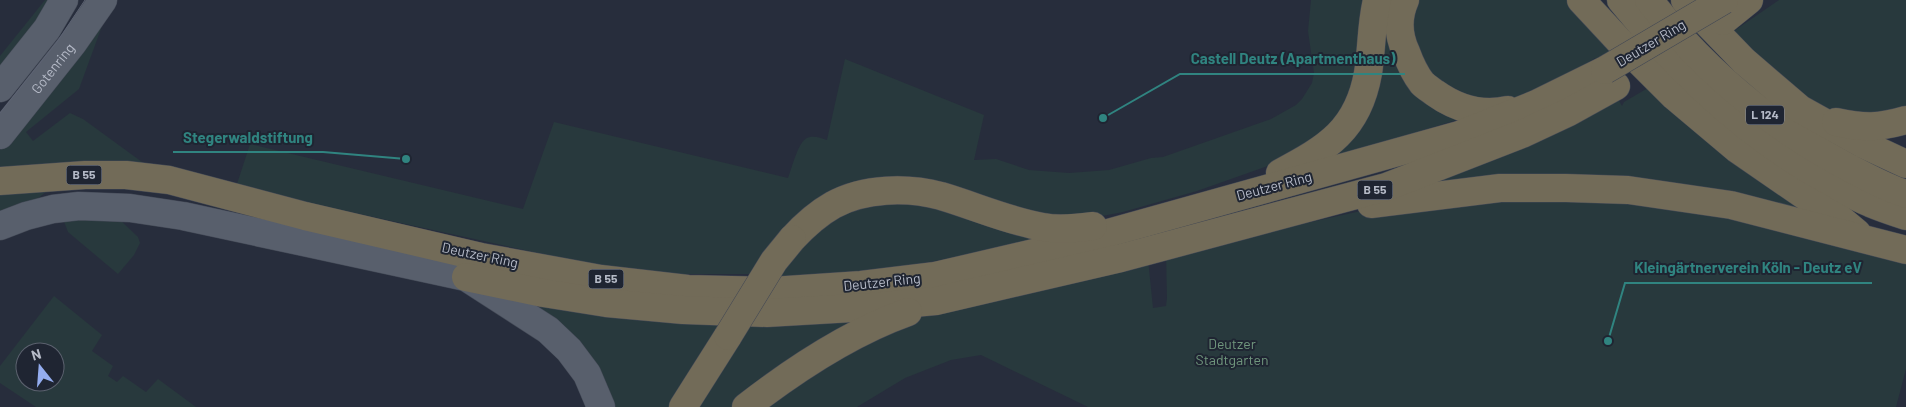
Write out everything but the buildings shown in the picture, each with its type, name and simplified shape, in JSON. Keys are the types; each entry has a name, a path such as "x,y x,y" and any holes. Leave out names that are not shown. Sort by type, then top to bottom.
{"highway":[{"path":"1238,196 1311,157 1334,141 1352,118 1368,74 1373,15 1377,0"},
{"path":"1406,0 1402,8 1399,25 1401,41 1410,64 1423,84 1450,104 1475,111 1495,113 1536,104"},
{"path":"1581,0 1674,96 1737,149 1811,200 1832,212 1862,237"},
{"path":"1592,0 1622,44"},
{"name":"L 124","path":"1621,0 1682,71 1758,136 1806,169 1869,203 1906,216"},
{"name":"L 124","path":"1649,0 1688,47 1756,108 1786,131 1827,156 1885,187 1906,194"},
{"path":"1684,0 1744,61 1800,109 1863,144 1906,164"},
{"name":"Deutzer Ring","path":"0,181 85,175 126,175 169,180 305,216 481,257 602,279 688,289 771,291 861,286 935,276 1050,249 1459,135 1536,104 1611,78 1723,21 1741,3"},
{"name":"Deutzer Ring","path":"466,276 543,293 588,300 683,310 767,313 936,301 1121,258 1386,187 1522,134 1569,112 1611,78"},
{"path":"1800,109 1832,121 1860,128 1889,125 1906,120"},
{"path":"1121,258 1289,220 1382,202 1500,188 1628,190 1732,205 1862,237 1906,250"},
{"name":"B 55","path":"683,407 774,261 811,220 834,204 867,193 911,190 940,196 1006,218 1045,228 1090,226 1169,215"},
{"name":"B 55","path":"746,407 809,363 856,335 893,317 936,301"}],"main road":[{"path":"0,88 47,29 64,0"},
{"name":"Gotenring","path":"9,125 103,0"},
{"name":"Deutzer Ring","path":"0,226 52,209 79,206 130,208 184,216 466,276"},
{"name":"B 55","path":"466,276 548,330 569,350 587,374 601,407"}],"green space":[{"path":"45,0 56,0 0,75 0,56"},
{"path":"1311,0 1366,0 1361,48 1343,118 1282,161 1197,191 1123,212 1097,217 1042,216 888,180 754,274 665,274 584,263 236,187 250,144 523,209 554,122 788,178 798,150 804,140 817,137 827,140 845,59 984,115 974,160 996,159 1029,170 1069,173 1109,170 1151,158 1163,157 1271,119 1296,105 1312,83 1314,73 1308,31"},
{"path":"1411,0 1574,0 1616,51 1597,61 1595,58 1588,63 1591,70 1507,101 1486,102 1433,82 1407,22"},
{"path":"1779,0 1906,0 1906,113 1837,114 1817,105 1728,35"},
{"path":"105,18 79,89 26,132 33,141 70,113 83,119 142,162 157,168 0,168 0,150 40,104"},
{"path":"1388,19 1466,117 1321,162"},
{"path":"1648,88 1812,211 1407,186 1618,99 1622,106 1624,102"},
{"path":"56,183 19,215 0,240 0,187"},
{"path":"901,200 1056,236 942,260 877,270 777,277 832,213"},
{"name":"Deutzer Stadtgarten","path":"1432,200 1666,201 1906,259 1906,369 1896,407 1088,407 981,355 951,360 905,378 857,407 759,407 770,396 930,307 1148,259 1153,308 1166,306 1166,254 1370,209"},
{"path":"63,219 119,219 138,237 140,243 134,255 118,274 68,232"},
{"path":"54,296 102,335 92,351 113,366 108,376 117,382 123,376 146,392 158,379 196,407 36,407 0,383 0,366 15,347 15,392 65,392 65,342 19,342"},
{"path":"527,299 725,323 670,407 615,407 601,372 582,344 557,321"},
{"path":"893,313 737,407 692,407 747,321"}],"tram line":[{"path":"0,113 57,42 85,0"}],"place":[{"name":"Castell Deutz (Apartmenthaus)","path":"1103,118"},
{"name":"Stegerwaldstiftung","path":"406,159"},
{"name":"Kleingärtnerverein Köln - Deutz eV","path":"1608,341"}]}
